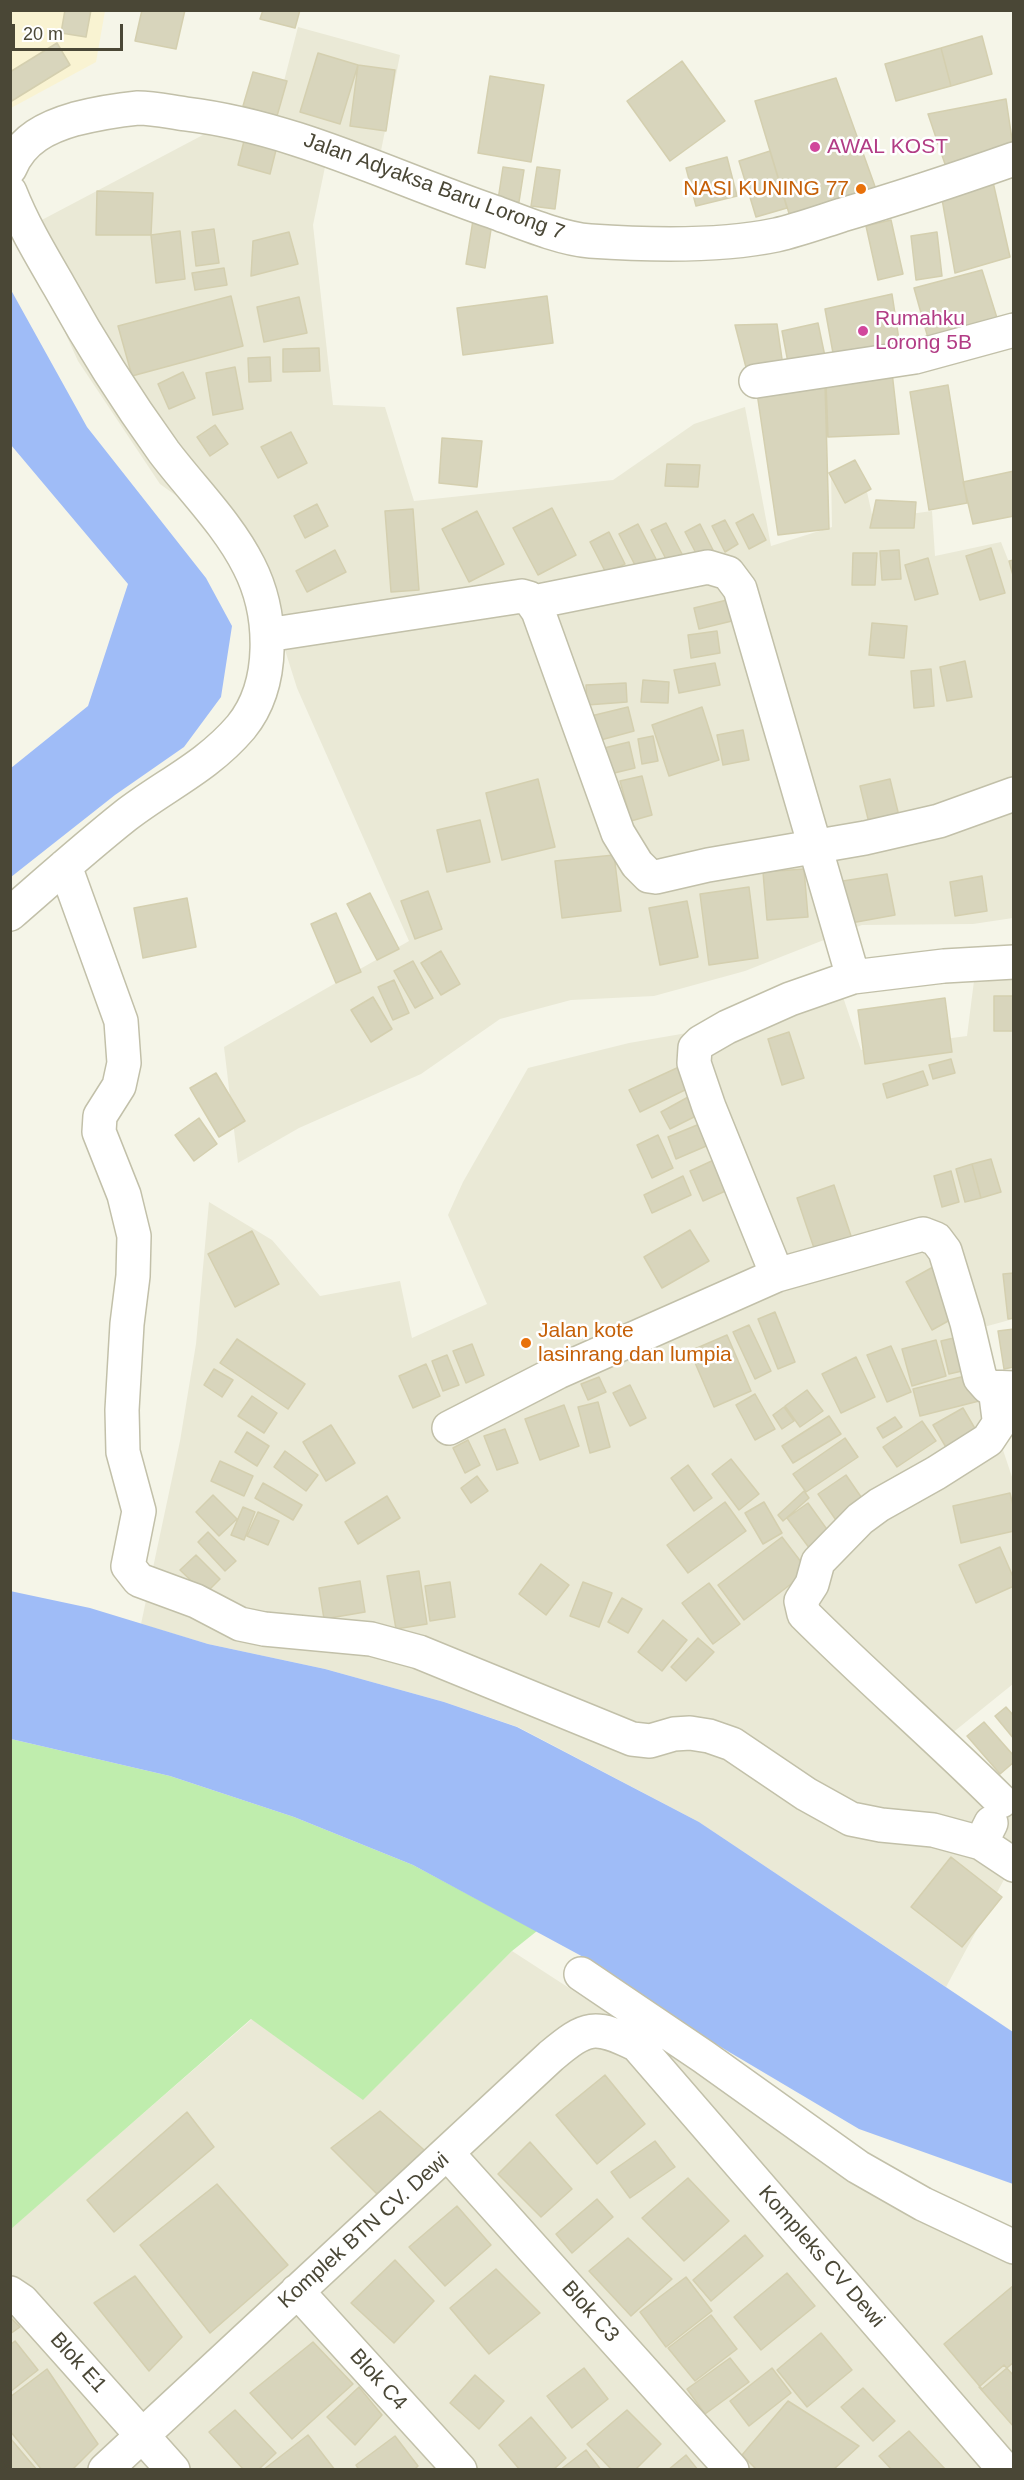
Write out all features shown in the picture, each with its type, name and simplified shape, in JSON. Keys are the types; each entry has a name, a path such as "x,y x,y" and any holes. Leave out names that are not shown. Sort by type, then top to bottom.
{"street":[{"name":"Jalan Adyaksa Baru Lorong 7","path":"10,168 15,156 28,141 54,125 88,115 140,108 199,115 263,128 314,143 484,209 587,241 675,243 723,241 774,235 889,201 1014,159"},
{"path":"10,192 28,232 100,359 249,566 265,615 267,635 264,673 257,700 242,726 202,765 126,815 10,914"},
{"path":"756,381 915,357 1014,330"},
{"path":"534,602 708,567 728,573 740,589 813,847 848,960"},
{"path":"267,635 522,596 529,598 534,602 618,833 643,871 656,877 708,865 865,838 939,821 1014,794"},
{"path":"66,866 121,1022 124,1063 119,1086 100,1116 99,1132 124,1195 134,1236 122,1410 123,1452 139,1511 128,1566 139,1580 196,1601 240,1624 264,1629 372,1639 419,1652 632,1739 650,1741 674,1734 690,1733 709,1736 732,1744 806,1794 851,1819 881,1825 933,1830 981,1843 1014,1865"},
{"path":"777,1275 709,1107 694,1063 695,1048 727,1027 790,999 848,960 944,966 1014,962"},
{"path":"449,1428 558,1372 777,1275 923,1234 932,1237 942,1245 945,1251 967,1323 980,1378 983,1384 1004,1388 998,1425 988,1440 860,1519 821,1556 812,1584 801,1601 801,1606 804,1614 839,1650 952,1752 1007,1795 981,1843"},
{"path":"581,1974 704,2057 858,2167 923,2204 1014,2247"},
{"name":"Komplek BTN CV. Dewi","path":"105,2469 575,2036 598,2030 637,2045"},
{"name":"Kompleks CV Dewi","path":"637,2045 1005,2469"},
{"name":"Blok C3","path":"448,2154 732,2469"},
{"name":"Blok C4","path":"297,2291 459,2469"},
{"name":"Blok E1","path":"10,2293 22,2301 173,2469"}],"shaded area":[{"path":"11,11 105,11 96,62 11,108"},
{"path":"298,27 400,55 377,171 325,167 313,225 333,405 385,407 414,501 613,480 694,424 745,407 771,546 832,527 831,472 863,474 873,519 932,511 935,556 1001,542 1014,575 1013,918 973,924 862,925 745,971 654,996 571,1000 500,1019 421,1074 299,1128 238,1163 224,1047 409,941 297,688 254,552 160,484 78,361 19,232 237,117 278,104"},
{"path":"1013,962 1013,1319 973,1330 998,1435 1013,1480 1013,1684 951,1734 1013,1808 1013,1863 946,1987 699,1822 518,1727 444,1702 325,1669 208,1644 141,1624 180,1441 196,1344 209,1202 272,1240 320,1296 400,1281 412,1338 487,1304 448,1215 463,1182 528,1068 629,1043 768,1019 843,997 861,1050 967,1036 975,973"},
{"path":"512,1951 881,2190 1013,2253 1013,2469 11,2469 10,2229 252,2019 363,2099"}],"green space":[{"path":"11,1739 170,1776 294,1817 413,1865 537,1931 512,1951 363,2100 251,2019 11,2229"}],"water":[{"path":"11,290 87,427 206,578 232,626 221,697 184,747 115,795 11,877 11,768 88,706 128,584 11,445"},
{"path":"10,1591 90,1608 208,1644 325,1669 444,1702 517,1727 699,1822 1013,2032 1013,2184 859,2129 682,2024 587,1959 413,1865 294,1817 170,1776 11,1739"}],"building":[{"path":"65,10 91,10 86,37 61,33"},
{"path":"142,10 185,10 176,49 135,41"},
{"path":"263,10 300,10 295,28 260,19"},
{"path":"982,36 992,74 951,86 941,48"},
{"path":"57,43 70,65 10,102 10,72"},
{"path":"941,48 951,86 896,101 885,64"},
{"path":"318,53 358,65 340,124 300,112"},
{"path":"682,61 725,121 670,161 627,101"},
{"path":"358,65 395,70 386,131 350,126"},
{"path":"253,72 287,81 277,116 243,106"},
{"path":"490,76 544,85 531,162 478,153"},
{"name":"AWAL KOST","path":"836,78 877,192 791,220 755,101"},
{"path":"1006,99 1013,146 946,167 928,114"},
{"path":"247,129 279,138 270,174 238,165"},
{"path":"770,151 787,208 756,217 739,161"},
{"path":"727,157 737,196 696,206 686,168"},
{"path":"503,167 524,170 519,202 498,200"},
{"path":"537,167 560,170 555,209 531,206"},
{"path":"993,182 1010,257 955,273 942,199"},
{"name":"NASI KUNING 77","path":"866,184 868,190 856,194 854,188"},
{"path":"97,191 153,193 151,235 96,235"},
{"path":"473,220 492,223 485,268 466,264"},
{"path":"891,220 903,274 878,280 866,226"},
{"path":"214,229 219,263 196,266 192,232"},
{"path":"180,231 185,279 156,283 151,235"},
{"path":"289,232 298,264 251,276 253,241"},
{"path":"937,232 942,276 916,280 911,236"},
{"path":"224,268 227,285 195,290 192,273"},
{"path":"982,270 997,318 928,338 914,288"},
{"name":"Rumahku Lorong 5B","path":"892,294 901,353 835,364 825,309"},
{"path":"231,296 243,346 132,376 118,326"},
{"path":"547,296 553,343 463,355 457,308"},
{"path":"299,297 307,333 264,342 257,307"},
{"path":"818,323 827,366 790,373 782,331"},
{"path":"777,324 784,373 749,379 735,325"},
{"path":"319,348 320,371 283,372 283,349"},
{"path":"270,357 271,381 249,382 248,358"},
{"path":"235,367 243,409 213,415 206,373"},
{"path":"183,372 195,398 169,409 158,384"},
{"path":"892,372 899,434 828,437 826,383"},
{"path":"825,383 829,529 778,535 757,393"},
{"path":"948,385 967,503 929,510 910,392"},
{"path":"215,425 228,444 210,456 197,437"},
{"path":"291,432 307,463 278,478 261,447"},
{"path":"442,438 482,441 477,487 439,483"},
{"path":"855,460 871,489 845,503 829,473"},
{"path":"667,464 700,465 698,487 665,486"},
{"path":"1014,471 1014,516 973,524 963,482"},
{"path":"876,500 916,502 914,528 870,528"},
{"path":"317,504 328,526 305,538 294,516"},
{"path":"552,508 576,555 538,575 513,528"},
{"path":"413,509 419,590 391,592 385,511"},
{"path":"477,511 504,564 469,582 442,529"},
{"path":"753,514 766,540 749,549 736,523"},
{"path":"725,520 738,544 725,552 712,526"},
{"path":"666,523 682,554 667,561 651,530"},
{"path":"638,524 656,559 637,569 619,534"},
{"path":"700,524 714,552 699,559 685,532"},
{"path":"609,532 625,564 606,573 590,542"},
{"path":"991,548 1005,593 980,600 966,556"},
{"path":"335,550 346,572 307,592 296,571"},
{"path":"899,550 901,579 882,580 880,551"},
{"path":"853,553 877,553 875,585 852,585"},
{"path":"928,558 938,594 915,600 905,565"},
{"path":"1014,560 1014,579 1009,561"},
{"path":"727,600 732,621 699,629 694,608"},
{"path":"872,623 907,626 904,658 869,655"},
{"path":"717,631 720,653 691,658 688,635"},
{"path":"965,661 972,697 947,701 940,667"},
{"path":"715,663 720,685 679,693 674,670"},
{"path":"931,669 934,706 914,708 911,671"},
{"path":"643,680 669,682 668,703 641,702"},
{"path":"626,683 627,702 587,705 586,685"},
{"path":"628,707 634,731 597,741 591,716"},
{"path":"702,707 719,760 669,776 652,725"},
{"path":"743,730 749,760 723,765 717,735"},
{"path":"653,736 658,761 642,764 638,739"},
{"path":"629,742 635,768 602,776 596,750"},
{"path":"642,776 652,815 631,821 620,781"},
{"path":"538,779 555,847 502,860 486,793"},
{"path":"890,779 899,816 869,823 860,786"},
{"path":"480,820 490,862 447,872 437,830"},
{"path":"614,855 621,911 562,918 555,861"},
{"path":"804,869 808,917 767,920 763,872"},
{"path":"887,874 895,915 851,923 843,881"},
{"path":"982,876 987,911 955,916 950,882"},
{"path":"749,887 758,958 709,965 700,894"},
{"path":"428,891 442,929 415,939 401,901"},
{"path":"370,893 399,949 377,960 347,904"},
{"path":"187,898 196,947 143,958 134,908"},
{"path":"687,901 698,957 660,965 649,908"},
{"path":"336,913 361,972 336,983 311,924"},
{"path":"441,951 460,984 441,995 421,963"},
{"path":"413,961 433,998 415,1008 394,971"},
{"path":"394,980 409,1013 393,1020 378,987"},
{"path":"994,996 1013,996 1013,1031 994,1031"},
{"path":"373,997 392,1029 371,1042 351,1010"},
{"path":"945,998 952,1052 865,1064 858,1010"},
{"path":"789,1032 804,1078 782,1085 768,1039"},
{"path":"951,1059 955,1073 933,1079 929,1065"},
{"path":"679,1067 689,1088 640,1112 629,1090"},
{"path":"923,1071 928,1085 887,1098 883,1084"},
{"path":"216,1073 245,1121 219,1137 190,1088"},
{"path":"690,1096 700,1114 670,1129 661,1112"},
{"path":"199,1118 217,1144 194,1161 175,1135"},
{"path":"702,1123 711,1144 676,1159 668,1137"},
{"path":"658,1135 673,1168 652,1178 637,1145"},
{"path":"716,1159 730,1189 703,1201 690,1171"},
{"path":"991,1159 1001,1192 981,1198 972,1164"},
{"path":"972,1164 981,1198 965,1202 956,1169"},
{"path":"951,1171 959,1202 942,1207 934,1176"},
{"path":"683,1176 691,1195 652,1213 644,1195"},
{"path":"834,1185 852,1239 815,1251 797,1198"},
{"path":"690,1230 709,1261 662,1288 644,1257"},
{"path":"252,1231 279,1284 235,1307 208,1254"},
{"path":"933,1267 959,1315 932,1330 906,1282"},
{"path":"1014,1273 1014,1318 1008,1319 1003,1274"},
{"path":"775,1312 795,1362 778,1369 758,1319"},
{"path":"749,1325 771,1371 755,1379 733,1332"},
{"path":"1014,1329 1014,1367 1004,1369 998,1331"},
{"path":"727,1335 751,1391 714,1407 690,1351"},
{"path":"962,1336 971,1369 949,1374 941,1341"},
{"path":"237,1339 305,1384 288,1409 220,1363"},
{"path":"936,1340 946,1376 912,1386 902,1349"},
{"path":"472,1344 484,1375 466,1383 453,1351"},
{"path":"891,1346 911,1392 887,1402 867,1355"},
{"path":"447,1355 459,1385 443,1391 432,1361"},
{"path":"856,1357 875,1397 841,1413 822,1374"},
{"path":"426,1364 440,1396 413,1408 399,1376"},
{"path":"214,1369 233,1380 222,1397 204,1385"},
{"path":"973,1374 979,1401 920,1416 913,1389"},
{"path":"599,1377 606,1392 588,1400 581,1384"},
{"path":"630,1385 646,1418 630,1426 613,1393"},
{"path":"807,1390 823,1411 800,1427 785,1406"},
{"path":"755,1394 775,1429 755,1440 736,1405"},
{"path":"252,1396 277,1413 264,1433 238,1416"},
{"path":"598,1402 610,1447 590,1453 578,1407"},
{"path":"564,1405 579,1446 540,1460 525,1419"},
{"path":"784,1407 794,1421 782,1429 773,1415"},
{"path":"963,1408 977,1432 947,1449 933,1425"},
{"path":"829,1416 841,1434 793,1463 782,1446"},
{"path":"895,1417 902,1427 883,1438 877,1428"},
{"path":"922,1421 936,1441 897,1467 883,1447"},
{"path":"331,1425 355,1463 326,1481 303,1442"},
{"path":"505,1429 518,1463 497,1470 484,1436"},
{"path":"247,1432 269,1446 257,1466 235,1452"},
{"path":"845,1438 858,1457 806,1492 793,1474"},
{"path":"468,1440 480,1465 465,1473 453,1448"},
{"path":"285,1451 318,1475 306,1491 274,1467"},
{"path":"731,1459 759,1494 739,1510 712,1474"},
{"path":"220,1461 253,1476 244,1496 211,1481"},
{"path":"688,1465 712,1498 694,1511 671,1478"},
{"path":"846,1475 868,1507 840,1526 818,1494"},
{"path":"477,1476 488,1491 471,1503 461,1488"},
{"path":"263,1483 302,1505 293,1520 255,1498"},
{"path":"804,1491 809,1498 783,1521 778,1515"},
{"path":"1010,1493 1014,1510 1014,1531 961,1543 953,1506"},
{"path":"213,1495 237,1519 219,1536 196,1512"},
{"path":"387,1496 400,1518 358,1544 345,1522"},
{"path":"725,1502 746,1531 688,1573 667,1545"},
{"path":"764,1502 782,1533 763,1544 745,1513"},
{"path":"808,1503 831,1535 810,1549 787,1518"},
{"path":"243,1507 255,1512 244,1540 231,1535"},
{"path":"258,1512 279,1521 268,1545 247,1536"},
{"path":"208,1532 236,1561 225,1571 198,1542"},
{"path":"782,1537 808,1571 744,1620 718,1585"},
{"path":"1000,1547 1014,1579 1014,1586 976,1603 959,1565"},
{"path":"196,1555 220,1579 205,1594 180,1570"},
{"path":"541,1564 569,1585 546,1615 519,1594"},
{"path":"419,1571 427,1624 396,1629 387,1576"},
{"path":"360,1581 365,1612 324,1619 319,1588"},
{"path":"450,1582 455,1617 430,1621 425,1586"},
{"path":"583,1582 612,1593 599,1627 570,1616"},
{"path":"709,1583 740,1624 713,1644 682,1603"},
{"path":"622,1598 642,1609 628,1633 608,1622"},
{"path":"663,1620 687,1640 662,1671 638,1652"},
{"path":"698,1638 714,1652 686,1681 671,1667"},
{"path":"1006,1707 1014,1716 1014,1739 995,1716"},
{"path":"984,1722 1014,1756 1014,1762 1000,1774 967,1736"},
{"path":"951,1857 1002,1897 962,1947 911,1907"},
{"path":"605,2075 645,2124 597,2164 556,2115"},
{"path":"380,2111 431,2156 381,2198 331,2148"},
{"path":"187,2112 214,2147 114,2232 87,2200"},
{"path":"655,2141 675,2167 630,2198 611,2172"},
{"path":"530,2142 572,2189 541,2217 498,2174"},
{"path":"688,2178 729,2221 684,2261 642,2218"},
{"path":"217,2184 288,2265 210,2333 140,2245"},
{"path":"597,2199 613,2217 572,2253 556,2234"},
{"path":"457,2206 491,2245 445,2286 409,2247"},
{"path":"745,2235 763,2256 711,2301 693,2280"},
{"path":"628,2238 672,2279 631,2316 589,2271"},
{"path":"395,2260 434,2301 394,2343 351,2303"},
{"path":"496,2269 540,2313 489,2354 450,2308"},
{"path":"787,2273 815,2306 761,2350 734,2317"},
{"path":"135,2276 182,2337 149,2371 94,2303"},
{"path":"686,2277 712,2311 666,2347 640,2312"},
{"path":"1014,2285 1014,2362 982,2389 944,2344"},
{"path":"711,2315 737,2349 695,2381 668,2348"},
{"path":"10,2317 20,2327 10,2334"},
{"path":"821,2333 852,2370 807,2407 777,2370"},
{"path":"15,2341 38,2370 10,2392 10,2345"},
{"path":"313,2342 353,2384 292,2439 250,2393"},
{"path":"730,2358 749,2382 705,2414 687,2389"},
{"path":"1004,2365 1014,2376 1014,2427 979,2387"},
{"path":"584,2368 608,2399 572,2428 547,2396"},
{"path":"772,2368 791,2393 749,2426 730,2401"},
{"path":"47,2369 98,2444 72,2470 42,2470 10,2431 10,2397"},
{"path":"475,2375 504,2401 479,2429 450,2403"},
{"path":"359,2387 382,2415 355,2445 327,2417"},
{"path":"863,2388 895,2421 873,2441 841,2407"},
{"path":"788,2401 859,2446 833,2470 757,2470 742,2455"},
{"path":"235,2410 276,2453 258,2470 244,2470 209,2432"},
{"path":"627,2410 661,2444 635,2470 612,2470 587,2444"},
{"path":"531,2417 566,2458 553,2470 520,2470 499,2445"},
{"path":"909,2431 946,2470 892,2470 879,2456"},
{"path":"308,2435 335,2470 263,2470"},
{"path":"395,2436 418,2466 414,2470 359,2470 356,2465"},
{"path":"10,2438 37,2470 10,2470"},
{"path":"586,2450 601,2470 560,2470"},
{"path":"686,2455 698,2470 668,2470"}],"place":[{"name":"AWAL KOST","path":"815,147"},
{"name":"NASI KUNING 77","path":"861,189"},
{"name":"Rumahku Lorong 5B","path":"863,331"},
{"name":"Jalan kote lasinrang dan lumpia","path":"526,1343"}]}
